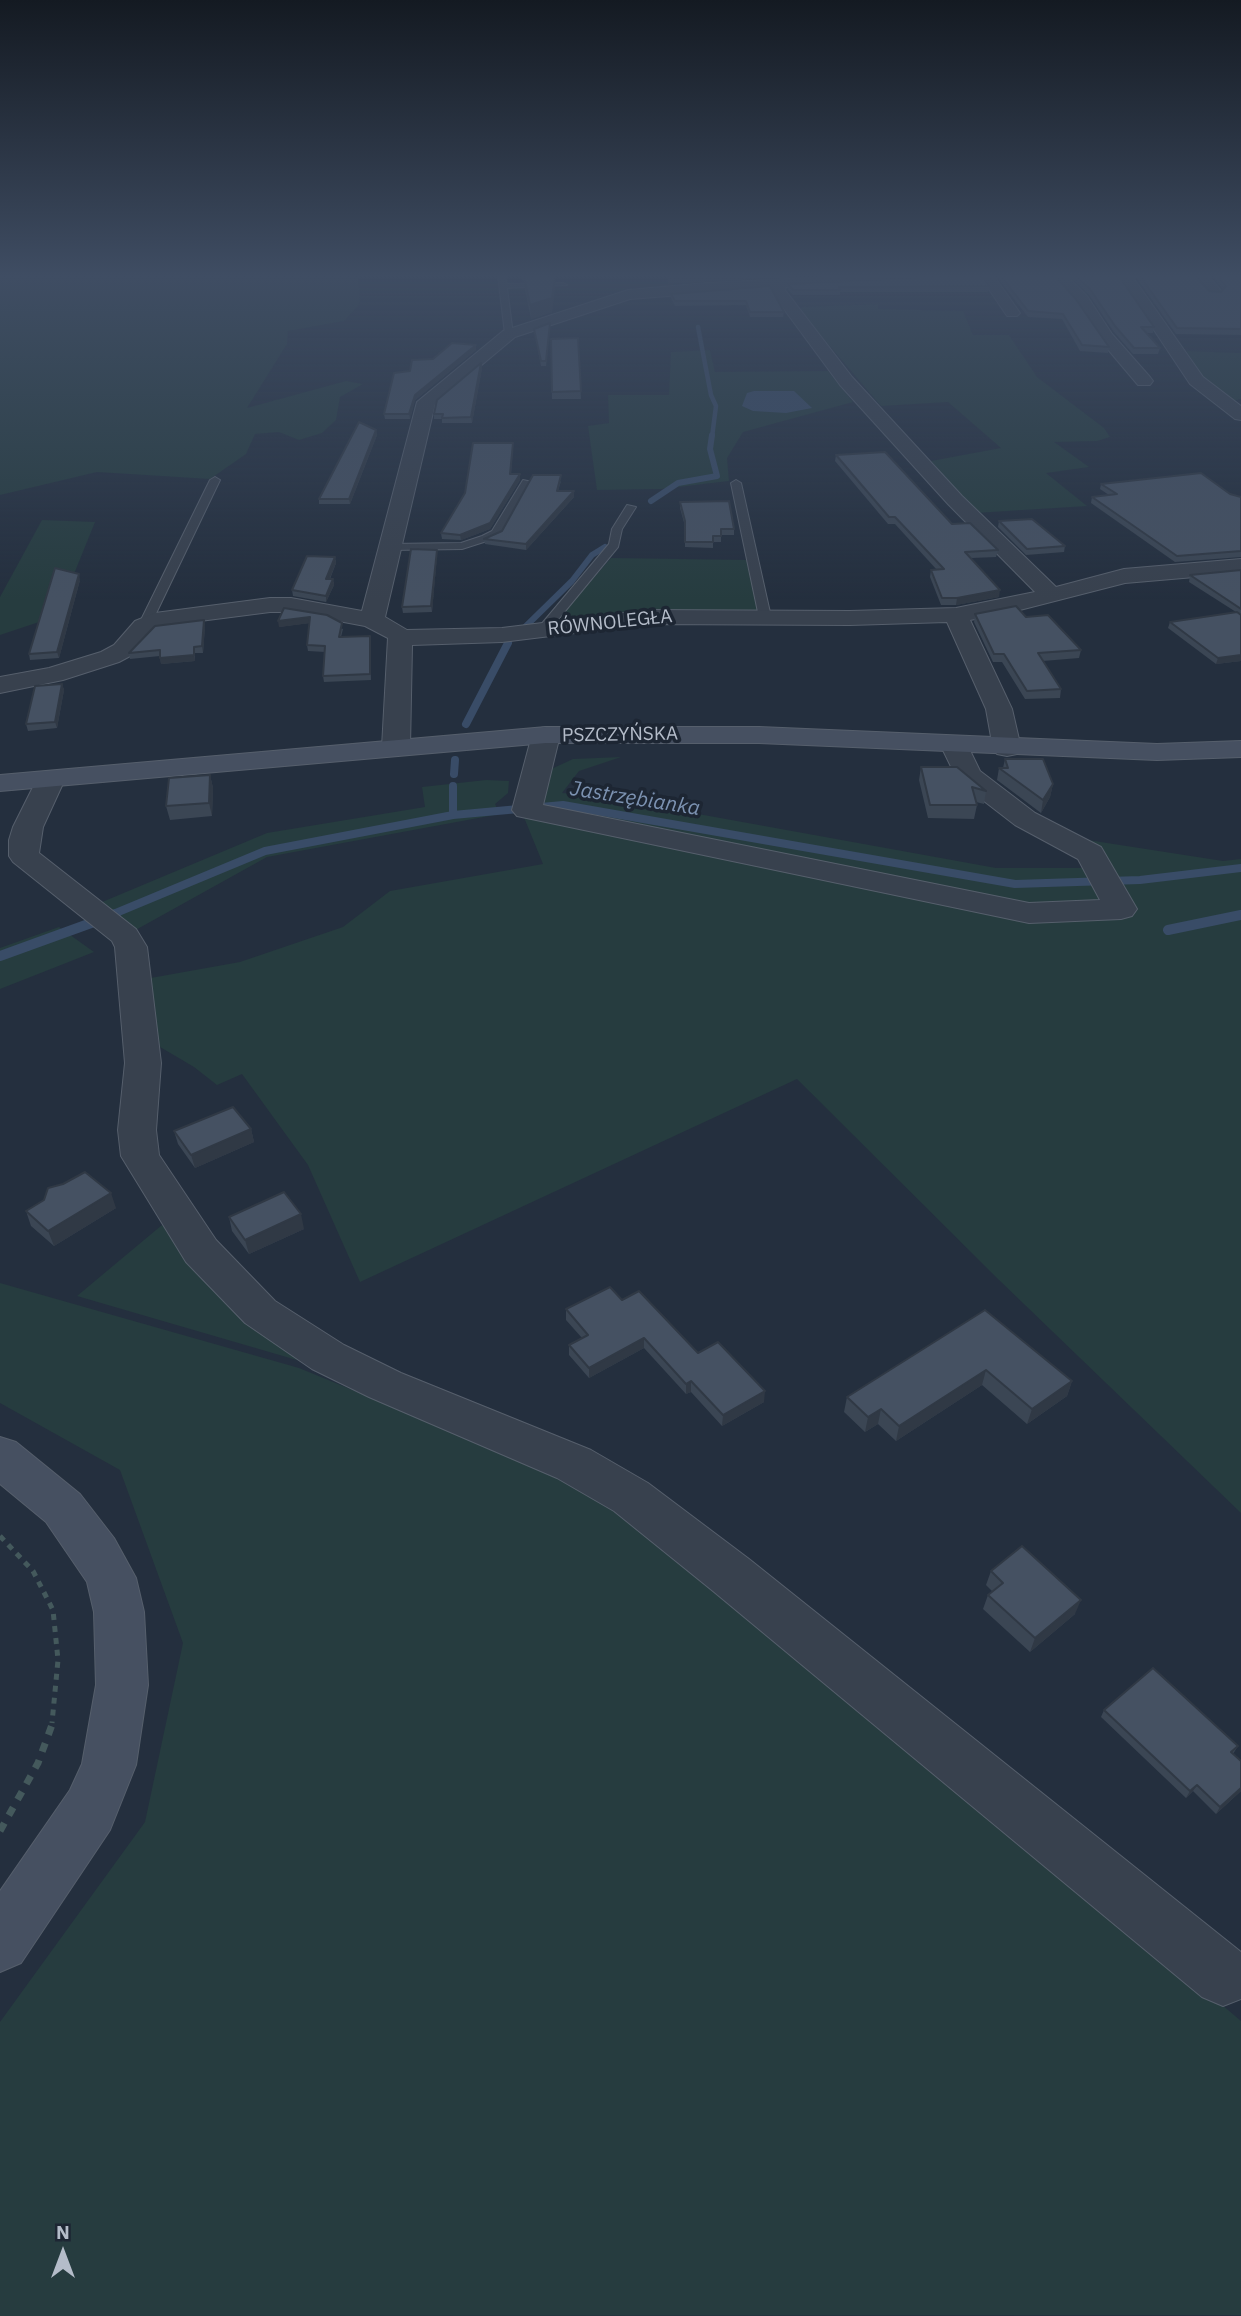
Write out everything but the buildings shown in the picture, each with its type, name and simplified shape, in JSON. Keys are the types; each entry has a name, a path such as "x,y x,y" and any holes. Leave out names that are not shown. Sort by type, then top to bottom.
{"street":[{"path":"372,620 426,402 448,384"},
{"path":"849,384 955,500 1050,594"},
{"path":"1201,384 1241,415"},
{"name":"RÓWNOLEGŁA","path":"400,638 502,635 648,617 850,618 956,615 1012,605 1124,576 1241,566"},
{"path":"0,685 54,675 110,657 123,650 144,626 155,620 270,605 291,605 372,620 397,633 400,638 396,747"},
{"path":"956,615 999,709 1007,748"},
{"path":"546,735 529,804 1029,912 1121,909 1090,853 1025,819 968,775 954,744"},
{"name":"PSZCZYŃSKA","path":"0,783 546,735 759,735 1007,748 1157,752 1241,749"},
{"path":"51,779 28,827 24,840 24,856 125,936 131,947 143,1063 137,1130 140,1156 201,1251 260,1312 328,1357 385,1385 574,1464 631,1497 752,1592 1223,1976"},
{"path":"0,1456 63,1508 97,1553 111,1578 119,1612 122,1685 109,1765 90,1810 0,1942"}],"lane":[{"path":"144,626 215,480"},
{"path":"390,547 462,546 486,538 496,533 527,482"},
{"path":"736,483 765,617"},
{"path":"543,630 614,545 617,528 631,507"}],"path":[{"path":"0,1536 33,1572 53,1610 58,1660 54,1717 38,1763 0,1831"}],"green space":[{"path":"0,384 262,384 247,408 335,384 363,384 340,397 336,420 322,433 299,440 279,432 255,434 246,454 210,479 97,472 0,495"},
{"path":"670,384 839,384 853,402 743,432 727,458 729,481 661,489 597,490 588,426 609,423 608,395 669,395"},
{"path":"862,384 1046,384 1104,428 1110,437 1097,441 1054,442 1089,467 1046,473 1087,506 975,513 931,461 1001,448 948,402 881,406"},
{"path":"1207,384 1241,384 1241,399 1226,402"},
{"path":"42,520 95,522 57,616 0,635 0,597"},
{"path":"611,558 747,560 764,613 564,624 557,620"},
{"path":"621,757 579,771 562,793 599,796 996,868 1099,868 1075,838 1223,861 1241,859 1241,1513 998,1279 797,1079 360,1282 308,1165 242,1074 217,1085 194,1067 155,1044 145,979 240,962 343,927 390,891 543,864 521,810 547,771 573,759"},
{"path":"486,780 509,781 508,793 495,804 500,814 267,857 132,932 95,905 267,833 425,807 422,787"},
{"path":"59,927 94,952 0,989 0,948"},
{"path":"162,1225 307,1363 77,1296"},
{"path":"0,1283 299,1368 557,1474 611,1505 1136,1932 1241,2021 1241,2315 0,2316 0,2022 145,1822 183,1643 120,1470 0,1403"}],"water":[{"path":"794,391 812,408 786,413 753,411 742,406 747,393"}],"waterway":[{"path":"709,384 716,406 712,437"},
{"path":"651,501 678,483 717,476 710,449 712,435"},
{"path":"524,628 572,581 592,555 605,547"},
{"path":"466,724 508,643"},
{"path":"454,774 455,760"},
{"path":"453,786 453,815"},
{"name":"Jastrzębianka","path":"453,815 563,805 1015,884 1140,880 1241,868"},
{"name":"Jastrzębianka","path":"111,915 265,851 453,815"},
{"name":"Jastrzębianka","path":"0,956 116,914"},
{"path":"1168,930 1241,915"}]}
